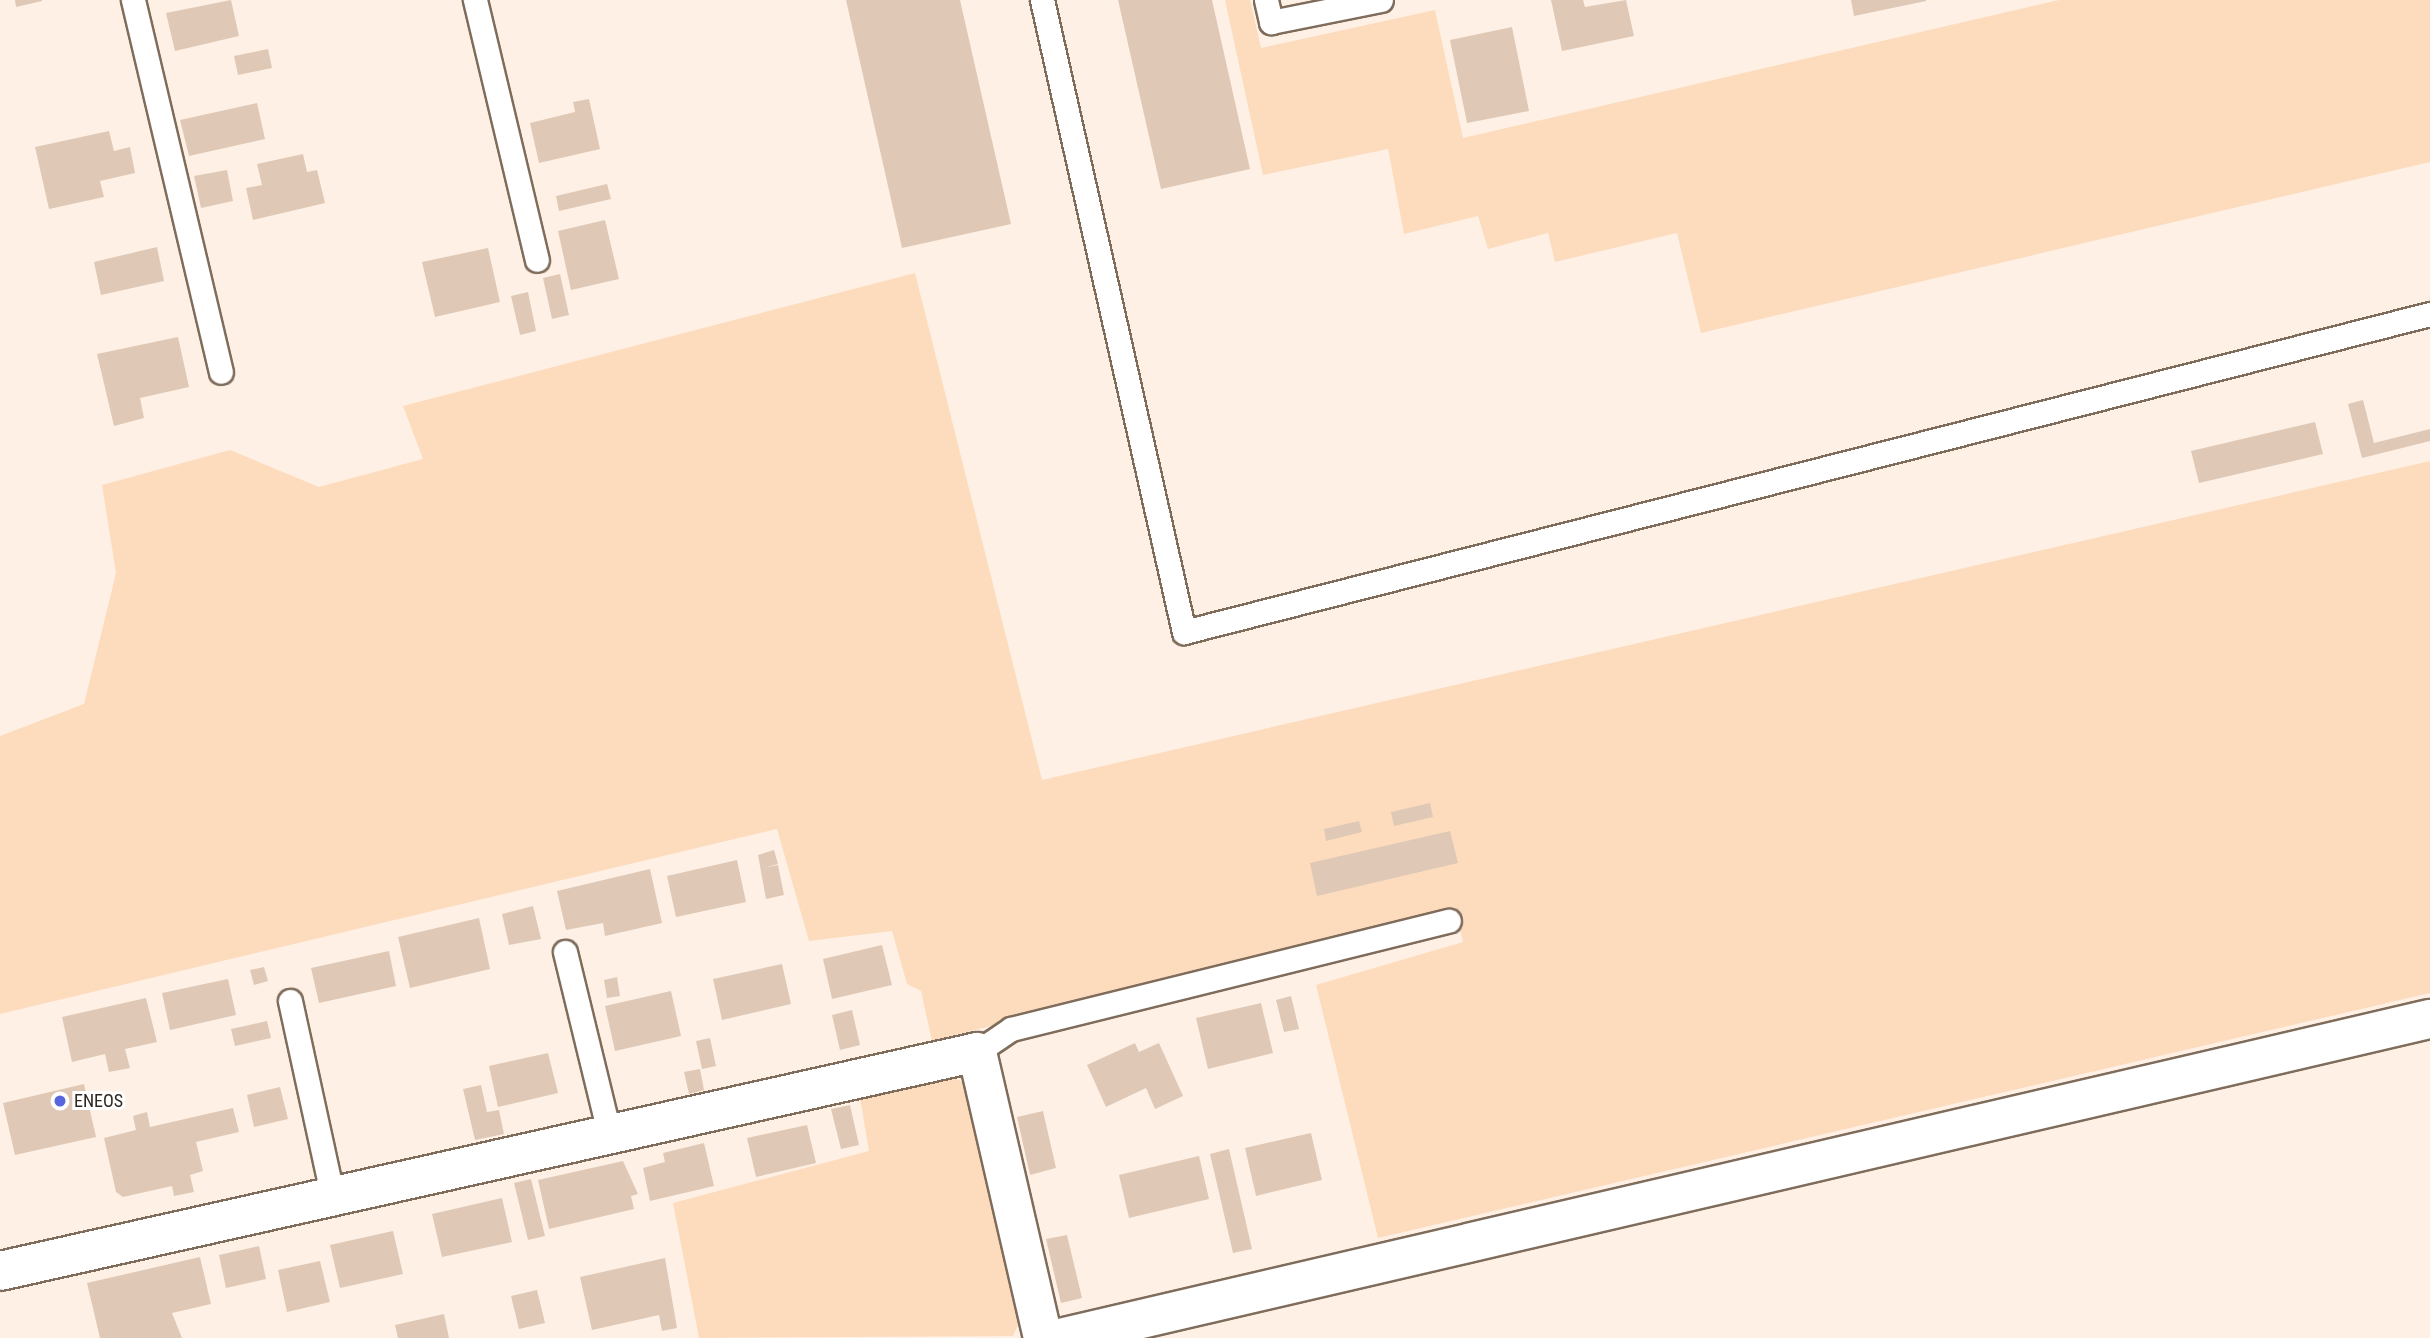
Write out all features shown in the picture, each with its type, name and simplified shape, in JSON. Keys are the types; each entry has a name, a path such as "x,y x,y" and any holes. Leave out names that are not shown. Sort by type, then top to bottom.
{"street":[{"path":"1060,1338 2430,1019"},
{"path":"0,1272 977,1052 1043,1338"}],"lane":[{"path":"133,0 221,372"},
{"path":"475,0 537,261"},
{"path":"1042,0 1184,632 2430,314"},
{"path":"1266,0 1271,22 1381,0"},
{"path":"977,1052 1011,1028 1449,921"},
{"path":"565,952 610,1136"},
{"path":"290,1001 333,1199"}],"shaded area":[{"path":"1225,0 1250,0 1261,48 1435,10 1463,138 2059,0 2430,0 2430,162 1701,333 1677,233 1555,262 1548,233 1488,249 1478,216 1404,234 1388,149 1263,175"},
{"path":"915,273 1042,780 2430,461 2430,993 1378,1238 1316,985 1463,942 1455,907 932,1041 921,991 907,984 892,931 809,941 777,829 0,1014 0,736 84,704 116,573 102,485 230,450 319,487 423,459 403,406"},
{"path":"939,1069 976,1090 1022,1316 1013,1336 699,1338 673,1203 869,1151 859,1092"}],"building":[{"path":"15,0 42,0 42,1 16,7"},
{"path":"231,0 239,36 175,51 166,13"},
{"path":"846,0 960,0 1011,224 902,248"},
{"path":"1118,0 1212,0 1250,169 1161,189"},
{"path":"1551,0 1583,0 1585,7 1626,0 1634,36 1562,51"},
{"path":"1851,0 1926,0 1926,1 1854,16"},
{"path":"1512,27 1529,111 1467,123 1450,40"},
{"path":"268,49 272,68 238,75 234,56"},
{"path":"589,99 600,149 539,163 530,123 575,112 573,102"},
{"path":"257,103 265,139 189,156 180,120"},
{"path":"109,131 114,151 130,147 135,173 100,181 104,197 49,209 35,147"},
{"path":"303,154 307,172 317,170 325,203 253,220 246,188 262,185 257,164"},
{"path":"227,170 233,201 201,208 194,176"},
{"path":"607,184 611,199 559,211 556,196"},
{"path":"605,220 619,279 571,290 558,231"},
{"path":"157,247 164,281 101,295 94,262"},
{"path":"488,248 500,302 435,317 422,262"},
{"path":"560,274 569,315 552,319 543,278"},
{"path":"528,292 536,331 520,335 511,296"},
{"path":"178,337 189,387 140,398 144,418 114,426 97,354"},
{"path":"2363,400 2374,443 2430,429 2430,441 2362,458 2348,404"},
{"path":"2315,422 2323,454 2199,483 2191,451"},
{"path":"1430,803 1433,817 1394,826 1391,812"},
{"path":"1359,821 1362,832 1326,841 1324,829"},
{"path":"1450,831 1458,863 1317,896 1310,863"},
{"path":"774,850 778,864 764,868 778,865 784,895 766,899 758,855"},
{"path":"737,860 746,902 676,917 667,876"},
{"path":"650,869 662,923 605,936 603,923 566,930 557,891"},
{"path":"533,906 541,939 509,945 502,914"},
{"path":"479,918 490,969 410,988 398,937"},
{"path":"882,945 892,985 832,999 823,959"},
{"path":"389,951 396,986 319,1003 311,968"},
{"path":"782,964 791,1004 722,1020 713,979"},
{"path":"264,967 268,981 254,985 250,970"},
{"path":"617,977 620,996 607,998 604,980"},
{"path":"228,979 236,1015 170,1030 162,993"},
{"path":"671,991 681,1036 615,1051 605,1006"},
{"path":"1291,996 1299,1029 1284,1032 1276,1000"},
{"path":"146,998 157,1042 125,1049 130,1068 109,1072 105,1054 72,1062 62,1017"},
{"path":"1261,1003 1273,1053 1208,1069 1196,1018"},
{"path":"852,1010 860,1045 840,1050 832,1015"},
{"path":"267,1021 271,1038 235,1046 231,1029"},
{"path":"710,1038 716,1066 702,1069 696,1041"},
{"path":"1135,1043 1139,1052 1159,1043 1183,1096 1155,1109 1146,1088 1106,1107 1087,1065"},
{"path":"548,1053 558,1093 498,1107 489,1066"},
{"path":"700,1069 704,1090 689,1094 684,1072"},
{"path":"84,1084 96,1137 15,1155 3,1103"},
{"path":"481,1085 487,1112 499,1110 504,1134 475,1140 463,1089"},
{"path":"280,1087 288,1119 254,1127 247,1095"},
{"path":"850,1105 859,1145 841,1149 831,1109"},
{"path":"233,1108 239,1132 196,1142 203,1171 190,1175 194,1192 174,1196 172,1186 123,1197 116,1192 104,1138 136,1130 133,1116 147,1112 150,1127"},
{"path":"1043,1111 1056,1168 1030,1175 1017,1117"},
{"path":"807,1125 816,1163 756,1177 747,1138"},
{"path":"1311,1133 1322,1180 1256,1196 1245,1148"},
{"path":"704,1143 714,1186 650,1201 643,1168 665,1162 663,1153"},
{"path":"1229,1149 1252,1249 1233,1253 1210,1154"},
{"path":"1199,1156 1209,1199 1129,1218 1119,1175"},
{"path":"623,1161 638,1194 631,1196 634,1209 549,1229 538,1180"},
{"path":"531,1179 545,1236 528,1240 514,1183"},
{"path":"502,1198 512,1242 442,1257 432,1214"},
{"path":"393,1231 403,1274 340,1288 330,1245"},
{"path":"1067,1235 1082,1298 1061,1303 1046,1239"},
{"path":"259,1246 266,1279 226,1288 219,1255"},
{"path":"200,1257 211,1304 172,1313 182,1338 100,1338 87,1283"},
{"path":"665,1258 677,1328 662,1331 659,1315 592,1330 580,1277"},
{"path":"320,1261 330,1302 287,1312 278,1270"},
{"path":"537,1290 545,1323 519,1329 511,1296"},
{"path":"444,1314 449,1338 398,1338 395,1325"}],"place":[{"name":"ENEOS","path":"60,1101"}]}
